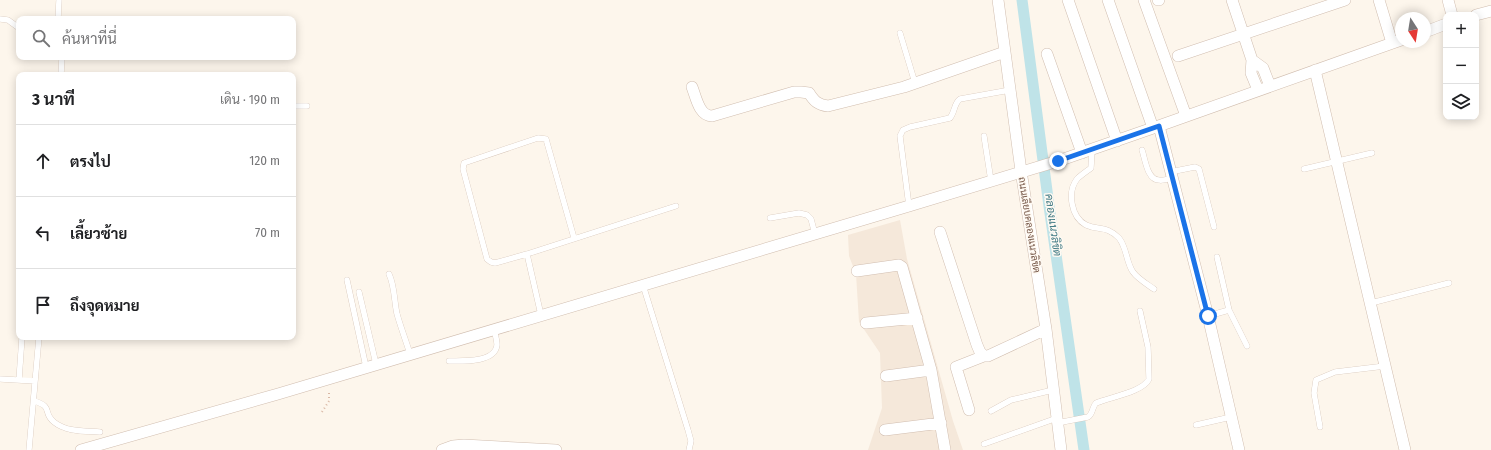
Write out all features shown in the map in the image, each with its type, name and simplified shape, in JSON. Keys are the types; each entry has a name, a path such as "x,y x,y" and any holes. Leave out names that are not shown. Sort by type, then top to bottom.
{"street":[{"name":"ถนนเลียบคลองแนวลิขิต","path":"998,0 1021,172 1046,330 1053,390 1060,420 1061,450"},
{"path":"1068,0 1117,141"},
{"path":"1108,0 1156,127 1171,175 1208,316 1239,450"},
{"path":"1144,0 1186,116"},
{"path":"1232,0 1252,60 1251,73 1258,90"},
{"path":"1178,56 1345,0"},
{"path":"1379,0 1395,40"},
{"path":"1448,0 1451,12"},
{"path":"1479,14 1491,11"},
{"path":"1431,30 1443,25"},
{"path":"81,450 371,366 1058,161 1395,42"},
{"path":"692,87 702,113 706,116 712,116 794,92 809,93 820,105 828,106 915,83 1005,52"},
{"path":"1047,54 1087,152"},
{"path":"1252,60 1263,68 1270,86"},
{"path":"1315,70 1405,450"},
{"path":"940,232 977,345 980,352 984,356"},
{"path":"857,271 899,265 902,267 931,370 945,450"},
{"path":"866,323 917,318"},
{"path":"968,410 956,367 984,356 988,356 1046,330"},
{"path":"886,376 931,370"},
{"path":"885,430 940,423"},
{"path":"442,450 453,446 464,445 556,450"}],"lane":[{"path":"58,0 58,16"},
{"path":"0,19 8,20 16,26"},
{"path":"900,33 915,83"},
{"path":"61,72 62,60"},
{"path":"909,206 900,136 903,130 950,118 955,110 956,102 960,99 1010,90"},
{"path":"296,106 307,106"},
{"path":"984,136 991,181"},
{"path":"574,238 546,139 538,138 464,163 463,169 487,259 490,262 495,263 528,254 676,206"},
{"path":"1142,150 1151,176 1154,179 1159,180 1195,167 1199,169 1214,227"},
{"path":"1087,152 1091,168 1077,178 1072,190 1073,207 1076,217 1086,225 1108,230 1118,237 1122,243 1134,273 1154,289"},
{"path":"1304,169 1372,153"},
{"path":"770,218 799,214 807,215 811,219 815,234"},
{"path":"528,254 541,315"},
{"path":"1217,257 1228,310 1247,346"},
{"path":"389,274 394,287 394,300 410,354"},
{"path":"346,280 371,366"},
{"path":"1371,303 1449,283"},
{"path":"643,285 688,430 691,441 689,450"},
{"path":"359,292 371,366"},
{"path":"1208,316 1228,310"},
{"path":"984,444 1060,420 1083,418 1091,415 1093,406 1096,403 1134,390 1148,382 1148,347 1140,312"},
{"path":"449,361 480,359 491,355 497,344 494,329"},
{"path":"19,380 22,340"},
{"path":"29,450 39,340"},
{"path":"1320,427 1314,393 1316,380 1335,372 1386,366"},
{"path":"0,379 35,380"},
{"path":"991,411 1011,400 1053,390"},
{"path":"34,401 46,406 50,417 59,426 66,429 100,432"},
{"path":"1196,425 1231,416"}],"path":[{"path":"322,412 329,401 330,393 326,379"}],"shaded area":[{"path":"900,220 907,259 953,421 963,450 868,450 882,408 880,353 859,322 856,274 849,256 848,235"}],"waterway":[{"name":"คลองแนวลิขิต","path":"1022,0 1049,206 1084,450"}],"route":[{"path":"1058,161 1159,126 1208,316"}]}
